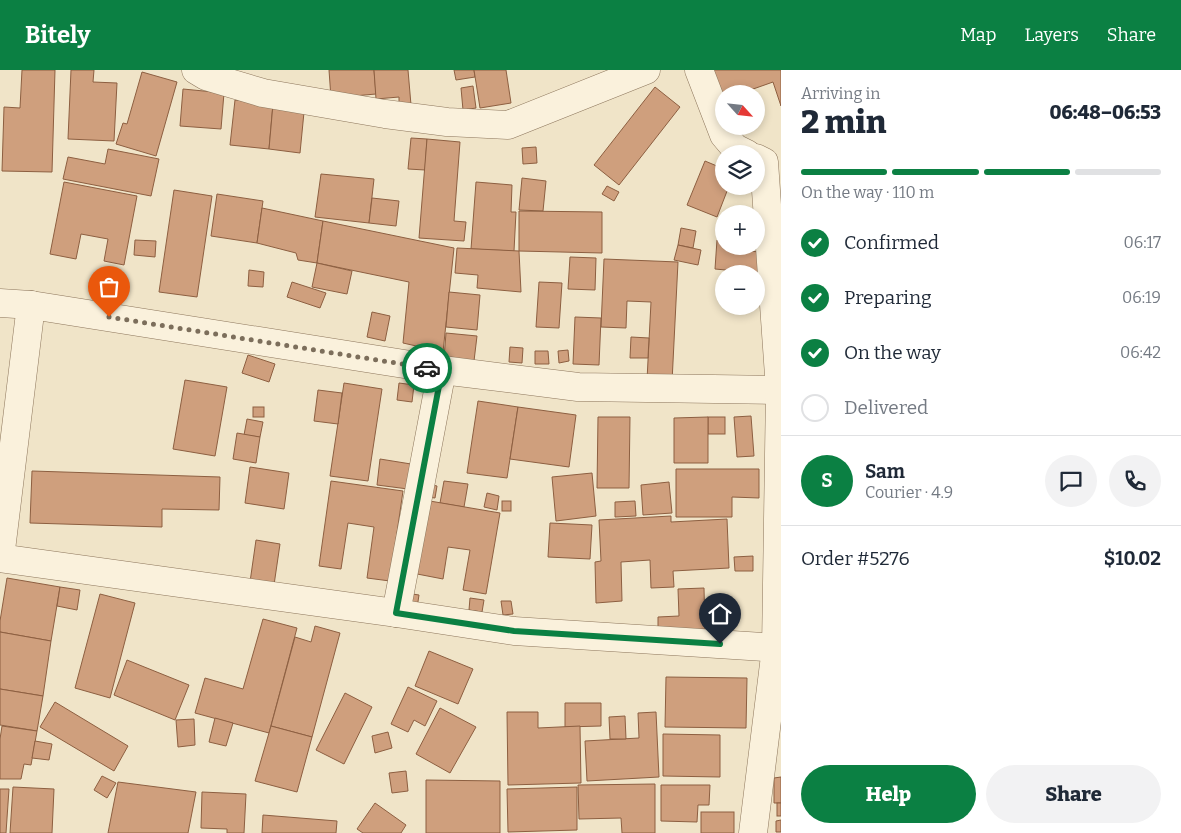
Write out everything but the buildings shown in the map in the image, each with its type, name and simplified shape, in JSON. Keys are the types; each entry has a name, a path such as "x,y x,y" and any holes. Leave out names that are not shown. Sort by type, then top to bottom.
{"street":[{"path":"196,70 206,76 263,93 385,114 447,122 508,125 646,70"},
{"path":"699,70 724,135 732,145"},
{"path":"753,833 778,648 781,390 765,195"},
{"path":"0,303 31,305 442,370 578,387 781,390"},
{"path":"31,305 0,558 514,631 778,648"},
{"path":"396,613 442,370"}],"way so far":[{"path":"109,317 427,368"}],"route":[{"path":"427,368 442,370 396,613 514,631 720,644"}]}
